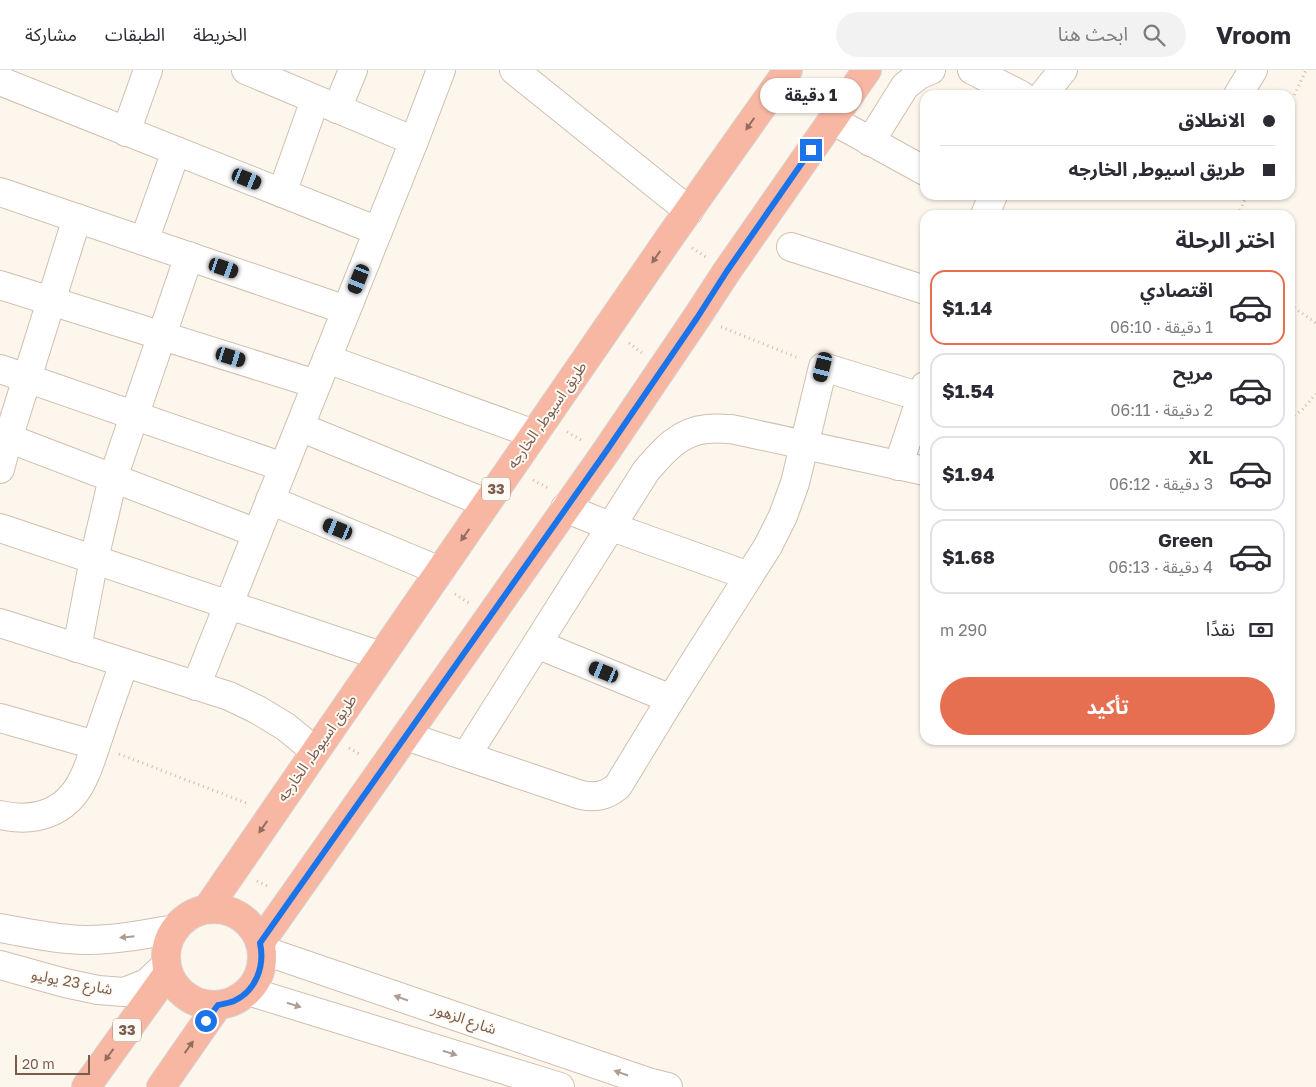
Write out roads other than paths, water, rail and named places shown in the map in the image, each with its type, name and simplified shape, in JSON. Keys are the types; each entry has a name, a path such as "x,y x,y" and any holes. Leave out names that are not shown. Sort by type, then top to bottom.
{"highway":[{"name":"طريق اسيوط, الخارجه","path":"206,910 672,234 788,70"},
{"path":"261,947 291,900 605,453 727,271 867,70"},
{"path":"206,910 234,913 245,920 254,931 261,947 262,965 257,979 248,991 234,1001 218,1005 202,1004 188,997 176,987 167,969 166,953 168,940 175,928 194,913 206,910"},
{"name":"33","path":"86,1087 167,969"},
{"path":"161,1087 218,1005"}],"street":[{"path":"4,70 0,82 378,231"},
{"path":"126,132 148,70"},
{"path":"246,70 414,141"},
{"path":"282,193 326,104 353,70"},
{"path":"196,686 441,70"},
{"path":"514,70 689,211"},
{"path":"870,142 905,86 919,75 931,70"},
{"path":"972,70 1011,90"},
{"path":"1047,90 1063,70"},
{"path":"1241,90 1253,70"},
{"path":"832,120 920,168"},
{"path":"144,241 176,151"},
{"path":"0,192 346,310"},
{"path":"0,469 4,437 28,379 77,218"},
{"path":"791,246 920,288"},
{"path":"77,648 94,559 114,478 189,256"},
{"path":"0,285 316,384"},
{"path":"327,358 539,427"},
{"path":"406,736 591,797 601,796 610,792 618,786 768,546 783,516 795,483 823,367 920,390"},
{"path":"0,369 283,467"},
{"path":"898,466 920,400"},
{"path":"300,426 486,503"},
{"path":"466,756 646,470 664,449 687,434 706,429 731,429 920,470"},
{"path":"4,437 257,533"},
{"path":"270,500 436,576"},
{"path":"568,504 612,526 749,576"},
{"path":"0,528 381,656"},
{"path":"0,623 229,696 258,710 286,727 321,743"},
{"path":"537,644 671,699"},
{"path":"0,815 31,818 53,812 71,798 83,779 124,663"},
{"path":"0,718 95,745"},
{"path":"0,928 42,936 87,940 128,937 175,928"},
{"name":"شارع الزهور","path":"261,947 638,1079 668,1087"},
{"name":"شارع 23 يوليو","path":"0,965 73,985 98,990 124,992 147,983 167,969"},
{"path":"248,991 560,1087"}]}
